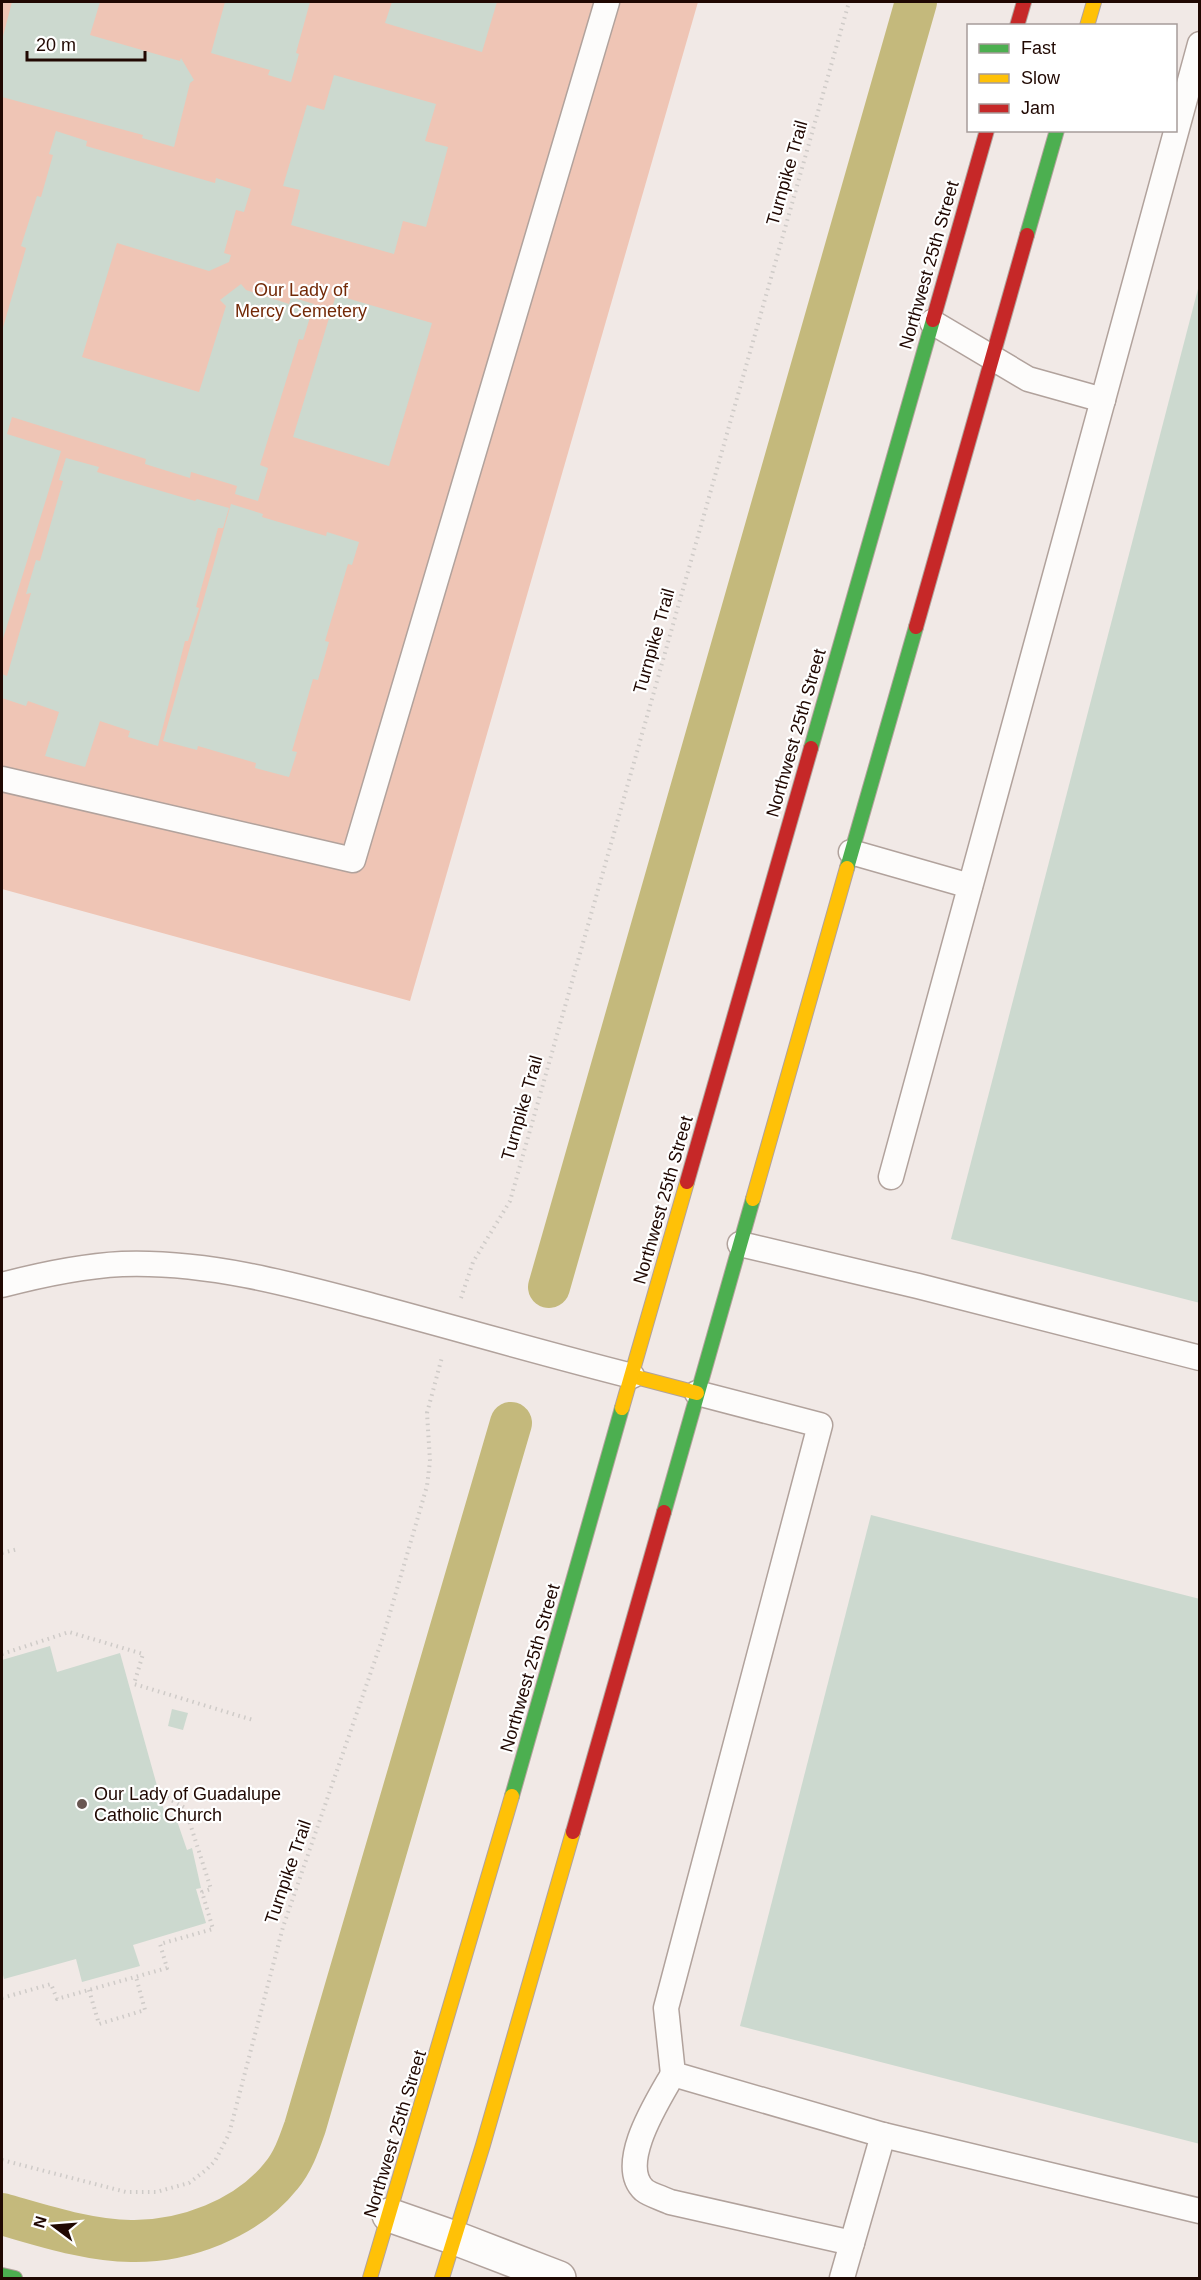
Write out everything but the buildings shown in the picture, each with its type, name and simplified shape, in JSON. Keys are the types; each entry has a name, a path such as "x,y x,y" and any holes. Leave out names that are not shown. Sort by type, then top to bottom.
{"main road":[{"path":"1018,24 1024,2"},
{"path":"1088,24 1094,2"},
{"name":"Northwest 25th Street","path":"370,2278 476,1921 986,132"},
{"path":"442,2278 501,2082 1056,132"},
{"path":"632,1376 698,1393"},
{"path":"2,2275 15,2278"}],"street":[{"path":"389,2216 559,2278"}],"lane":[{"path":"2,779 353,860 607,2"},
{"path":"1177,128 1200,44"},
{"path":"891,1177 1176,132"},
{"path":"932,322 1028,379 1102,400"},
{"path":"851,852 970,886"},
{"path":"740,1244 918,1286 1200,1358"},
{"path":"2,1285 50,1274 122,1264 172,1265 223,1271 328,1294 632,1376"},
{"path":"698,1393 820,1425 666,2008 673,2074 640,2134 635,2172 644,2189 670,2202 852,2243"},
{"path":"673,2074 883,2135 1200,2211"},
{"path":"842,2278 883,2135"}],"path":[{"name":"Turnpike Trail","path":"467,1280 473,1262 510,1201 849,2"},
{"name":"Turnpike Trail","path":"2,2160 115,2190 135,2193 180,2187 196,2178 215,2161 232,2124 283,1926 383,1637 427,1486 430,1461 427,1413 437,1372"},
{"path":"2,1553 18,1549"},
{"path":"2,1654 69,1632 143,1654 134,1684 253,1720"},
{"path":"2,1998 51,1984 57,1999 167,1968 160,1944 213,1929 202,1892 211,1889 185,1808 159,1793"},
{"path":"89,1990 99,2024 145,2010 136,1977"}],"green space":[{"name":"Our Lady of Mercy Cemetery","path":"2,2 698,2 410,1001 2,889"}],"waterway":[{"path":"549,1287 916,2"},
{"path":"2,2214 65,2232 99,2238 131,2241 172,2237 193,2232 233,2216 267,2191 289,2165 305,2127 511,1423"}],"traffic: fast":[{"path":"1027,235 1056,132"},
{"path":"811,748 933,320"},
{"path":"847,868 916,627"},
{"path":"664,1512 753,1199"},
{"path":"512,1796 622,1408"},
{"path":"2,2275 15,2278"}],"traffic: slow":[{"path":"1088,24 1094,2"},
{"path":"753,1199 847,868"},
{"path":"622,1408 687,1182"},
{"path":"632,1376 697,1393"},
{"path":"370,2278 512,1796"},
{"path":"442,2278 483,2145 573,1832"}],"traffic: jam":[{"path":"1018,24 1024,2"},
{"path":"933,320 986,132"},
{"path":"916,627 1027,235"},
{"path":"687,1182 811,748"},
{"path":"573,1832 664,1512"}],"place":[{"name":"Our Lady of Guadalupe Catholic Church","path":"82,1804"}]}
